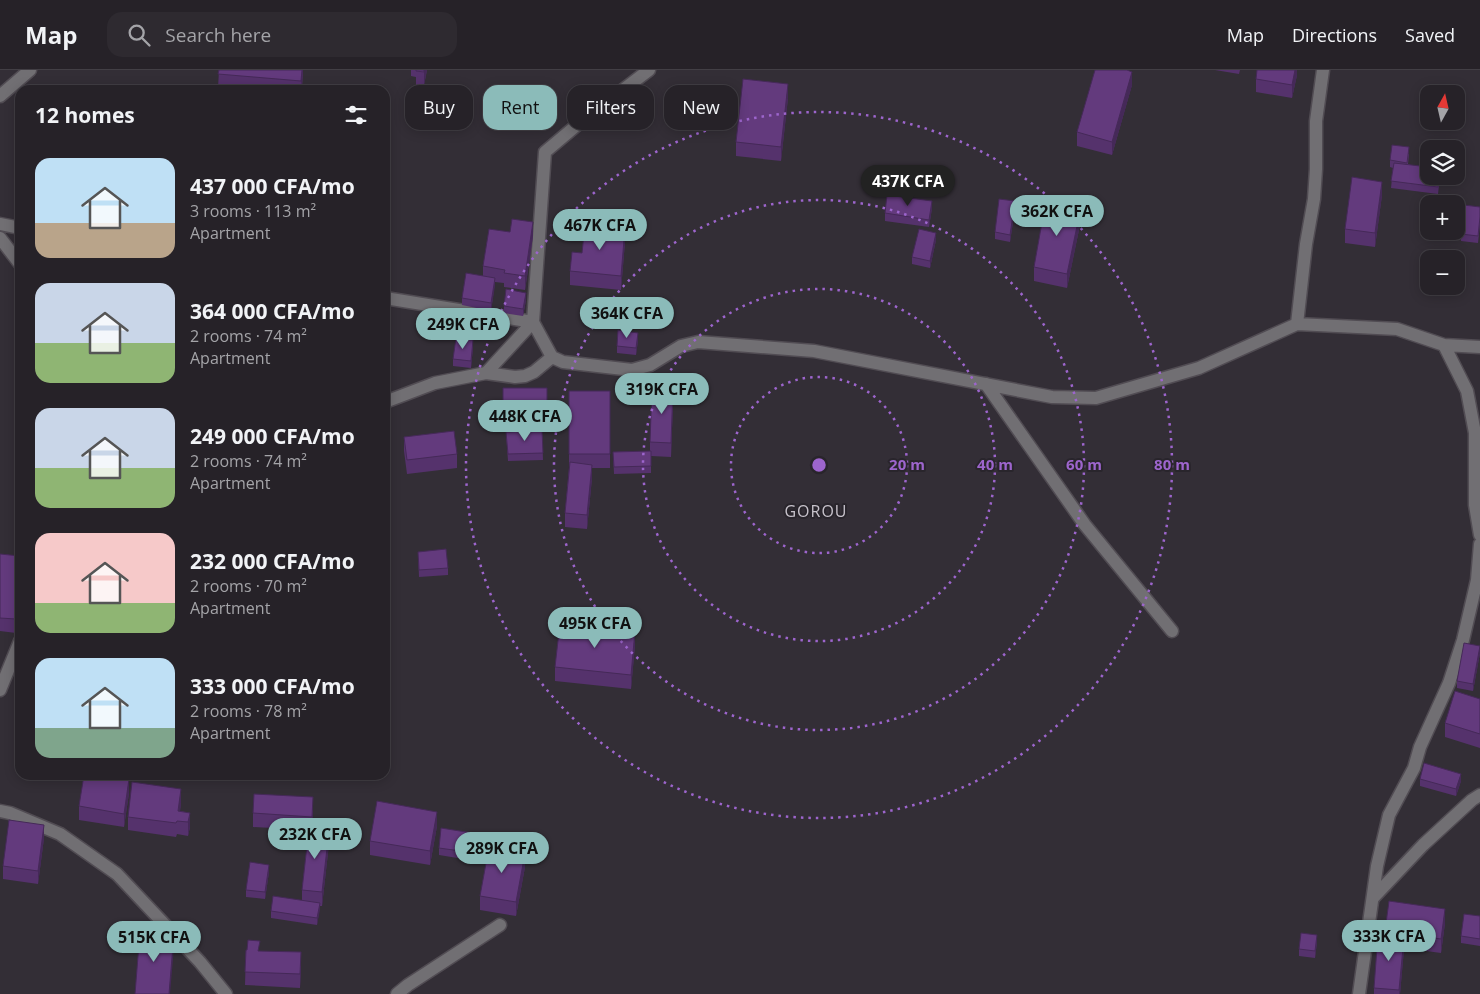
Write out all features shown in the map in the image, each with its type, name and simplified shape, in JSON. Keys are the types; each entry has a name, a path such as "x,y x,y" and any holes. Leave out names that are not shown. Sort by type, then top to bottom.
{"street":[{"path":"0,96 30,70"},
{"path":"649,70 577,124 545,152 532,322 552,356 563,362 632,370 650,365 681,346 698,342 814,351 1052,397 1096,398 1199,368 1297,324 1397,330 1444,345 1480,347"},
{"path":"1297,324 1306,244 1314,199 1316,121 1323,70"},
{"path":"0,224 15,227"},
{"path":"0,238 15,258"},
{"path":"390,299 532,322"},
{"path":"486,373 532,322"},
{"path":"1444,345 1466,391 1475,432 1475,506 1480,535"},
{"path":"390,400 435,383 486,373 515,377 526,376 534,372 552,356"},
{"path":"986,384 1085,524 1172,631"},
{"path":"1359,994 1377,866 1389,814 1414,768 1420,747 1449,683 1463,640 1477,580 1480,544"},
{"path":"0,690 15,654"},
{"path":"1373,898 1423,844 1480,795"},
{"path":"0,811 10,813 60,834 118,874 200,962 226,994"},
{"path":"397,994 408,984 500,925"}],"building":[{"path":"219,70 302,70 301,81 218,74"},
{"path":"1095,70 1127,70 1132,72 1112,142 1077,132"},
{"path":"1257,70 1295,70 1292,85 1256,79"},
{"path":"743,79 788,84 781,147 736,142"},
{"path":"1392,145 1409,147 1407,163 1390,160"},
{"path":"1394,163 1420,166 1420,185 1391,181"},
{"path":"1352,177 1382,182 1375,233 1345,229"},
{"path":"1422,185 1438,185 1438,187"},
{"path":"887,195 932,201 929,220 885,213"},
{"path":"999,199 1015,201 1010,235 995,232"},
{"path":"1046,200 1081,207 1067,274 1034,267"},
{"path":"1465,205 1480,207 1478,236 1465,234"},
{"path":"512,219 533,222 525,276 504,273 505,270 483,266 489,229 510,232"},
{"path":"585,224 625,228 621,276 570,271 572,252 582,253"},
{"path":"919,229 936,233 930,261 912,257"},
{"path":"466,273 495,278 491,303 462,298"},
{"path":"506,289 526,293 523,309 504,306"},
{"path":"618,330 638,333 636,348 617,346"},
{"path":"456,338 473,340 471,361 453,359"},
{"path":"652,387 673,387 671,443 650,442"},
{"path":"503,388 547,388 547,418 503,418"},
{"path":"569,391 610,391 610,454 569,454"},
{"path":"542,430 543,453 508,454 506,432"},
{"path":"454,431 457,454 407,460 404,437"},
{"path":"651,451 651,466 614,467 613,452"},
{"path":"570,462 592,465 587,515 565,513"},
{"path":"446,549 448,568 419,570 418,552"},
{"path":"0,554 15,556 15,619 0,618"},
{"path":"560,623 635,631 631,675 555,667"},
{"path":"1464,643 1480,646 1473,684 1457,681"},
{"path":"1455,691 1480,699 1480,734 1445,723"},
{"path":"1424,763 1461,774 1456,789 1420,779"},
{"path":"83,780 129,780 124,814 79,806"},
{"path":"132,782 181,789 178,811 190,813 188,822 177,821 176,823 128,817"},
{"path":"254,794 313,797 312,817 253,813"},
{"path":"377,801 437,812 430,851 370,841"},
{"path":"9,820 44,825 38,871 3,866"},
{"path":"309,828 329,831 322,892 302,890"},
{"path":"441,828 485,835 482,854 439,848"},
{"path":"489,847 525,853 516,902 480,896"},
{"path":"250,862 269,865 265,892 246,890"},
{"path":"273,896 320,903 317,918 271,911"},
{"path":"1389,901 1445,909 1441,939 1385,931"},
{"path":"1464,914 1480,916 1480,939 1461,936"},
{"path":"140,931 174,933 169,994 135,994"},
{"path":"1301,933 1317,935 1315,951 1299,949"},
{"path":"1378,934 1404,937 1399,990 1374,988"},
{"path":"248,940 260,941 258,951 301,952 300,974 245,972"}],"district":[{"name":"GOROU","path":"816,511"}]}
